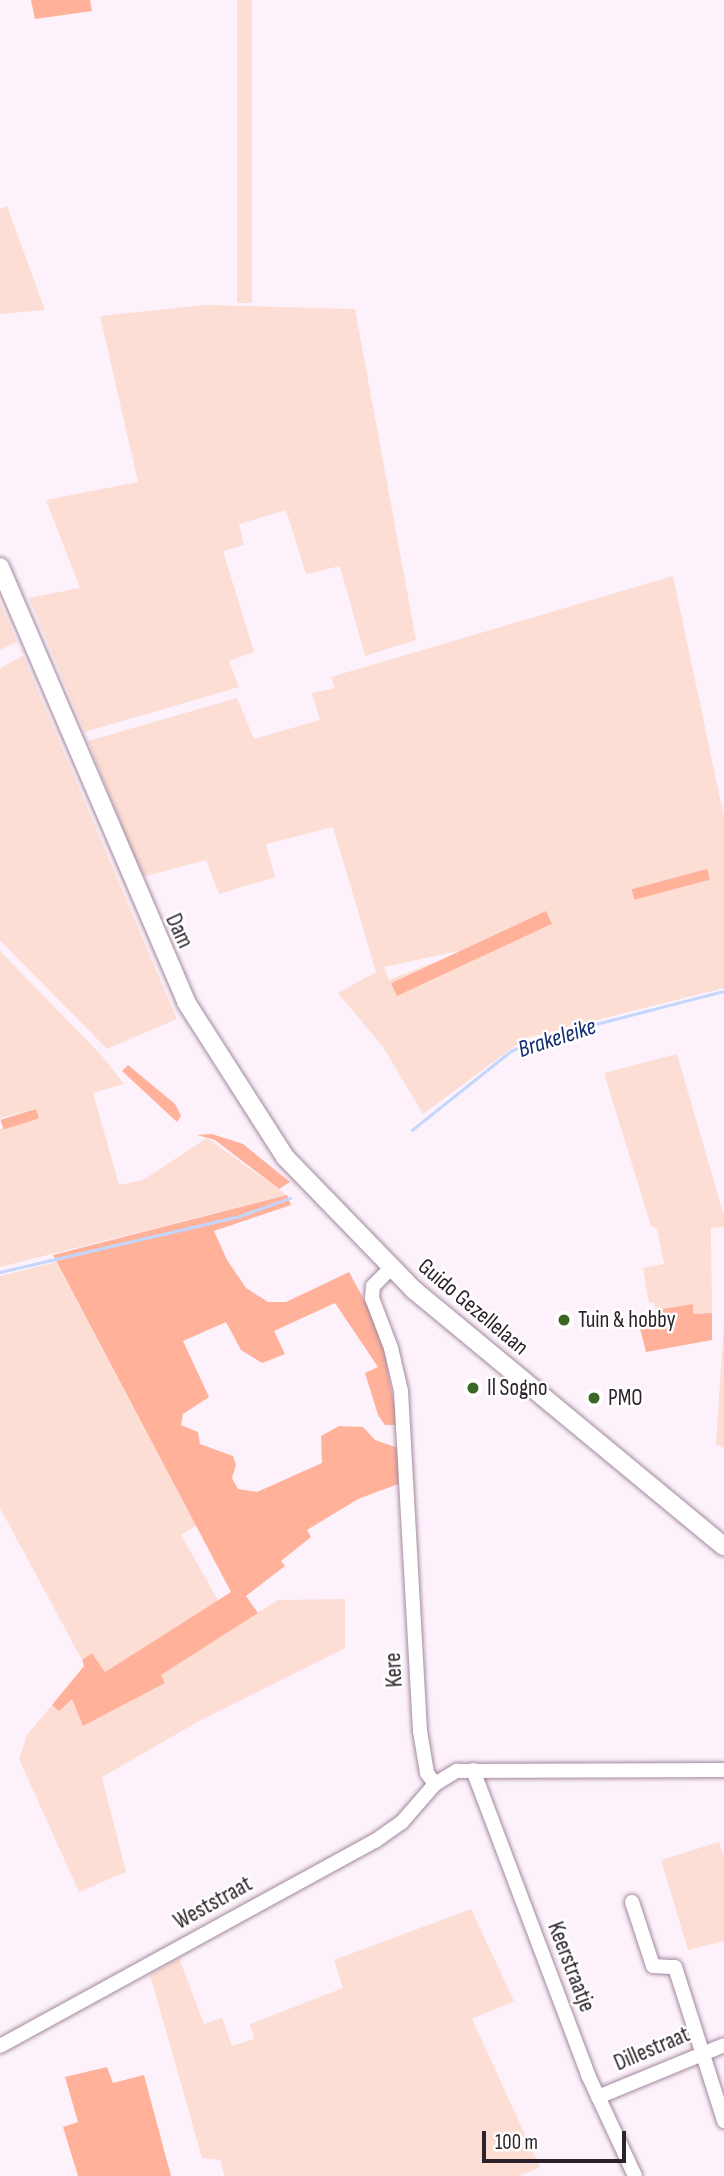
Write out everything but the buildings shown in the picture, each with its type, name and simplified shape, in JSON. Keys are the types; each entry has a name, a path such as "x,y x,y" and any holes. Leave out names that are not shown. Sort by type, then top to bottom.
{"main road":[{"name":"Dam","path":"0,567 186,1002 285,1157 390,1269"},
{"name":"Guido Gezellelaan","path":"390,1269 722,1546"}],"street":[{"name":"Kere","path":"390,1269 373,1286 372,1298 386,1332 404,1428 420,1731 427,1773 435,1784"},
{"path":"435,1784 457,1771 473,1770 724,1770"},
{"name":"Keerstraatje","path":"473,1770 598,2097 635,2176"},
{"name":"Weststraat","path":"0,2046 375,1841 402,1822 435,1784"},
{"path":"632,1902 653,1966 676,1968 724,2121"},
{"name":"Dillestraat","path":"598,2097 724,2045"}],"shaded area":[{"path":"31,0 90,0 92,11 35,19"},
{"path":"237,0 252,0 252,303 237,303"},
{"path":"7,206 45,310 0,314 0,209"},
{"path":"205,305 355,309 416,640 365,656 340,566 306,574 286,510 239,524 244,545 223,551 254,652 229,661 239,687 85,732 29,598 80,588 46,500 138,482 100,316"},
{"path":"673,576 724,817 724,988 526,1038 423,1114 383,1047 338,993 376,972 333,827 266,844 275,877 219,894 206,860 142,877 88,741 237,698 254,739 320,720 312,693 335,688 331,677","holes":["706,869 709,880 636,899","468,949 389,980 384,967"]},
{"path":"0,603 17,642 0,650"},
{"path":"23,656 177,1019 107,1049 0,940 0,668"},
{"path":"707,869 710,880 635,900 632,889"},
{"path":"546,911 552,924 397,996 391,983"},
{"path":"0,951 102,1056 124,1084 93,1093 119,1185 143,1180 207,1138 287,1195 0,1267 0,1129 39,1119 36,1109 0,1118"},
{"path":"677,1054 724,1216 724,1227 711,1228 712,1313 693,1314 692,1304 656,1310 654,1302 649,1303 643,1268 664,1264 657,1229 651,1226 604,1073"},
{"path":"128,1065 175,1104 181,1116 177,1122 122,1071"},
{"path":"36,1109 39,1119 4,1129 1,1120"},
{"path":"212,1134 243,1144 290,1182 279,1189 215,1140 197,1135"},
{"path":"287,1195 291,1205 214,1231 227,1260 246,1288 268,1302 286,1302 349,1272 380,1329 398,1425 385,1425 378,1415 365,1373 378,1367 335,1303 274,1331 285,1354 262,1363 241,1350 226,1322 183,1341 209,1397 183,1414 181,1425 198,1432 200,1444 233,1456 236,1465 232,1478 238,1489 257,1492 322,1463 321,1436 339,1426 363,1427 375,1440 398,1448 401,1483 358,1499 307,1530 311,1537 281,1561 285,1566 246,1596 258,1613 161,1675 165,1683 83,1726 72,1699 59,1711 52,1705 84,1666 82,1660 92,1653 105,1672 231,1592 53,1255"},
{"path":"56,1262 196,1526 181,1535 218,1600 105,1672 92,1653 82,1660 0,1508 0,1276"},
{"path":"693,1304 693,1314 712,1313 712,1340 646,1352 638,1321 657,1318 656,1310"},
{"path":"724,1322 724,1448 716,1444"},
{"path":"345,1599 345,1648 201,1720 102,1777 126,1872 79,1892 19,1759 27,1735 52,1705 59,1710 72,1698 83,1726 165,1683 161,1675 278,1600"},
{"path":"719,1842 724,1857 724,1941 688,1950 661,1860"},
{"path":"471,1909 514,2001 472,2019 540,2167 520,2176 224,2176 221,2160 202,2158 150,1975 179,1958 204,2024 222,2018 232,2046 254,2039 250,2024 343,1988 334,1960"},
{"path":"107,2067 113,2083 144,2075 171,2176 78,2176 63,2127 78,2122 65,2077"}],"waterway":[{"name":"Brakeleike","path":"412,1130 511,1051 534,1040 724,991"},
{"name":"Brakeleike","path":"0,1272 237,1217 290,1198"}],"place":[{"name":"Tuin & hobby","path":"564,1320"},
{"name":"Il Sogno","path":"473,1388"},
{"name":"PMO","path":"594,1398"}]}
